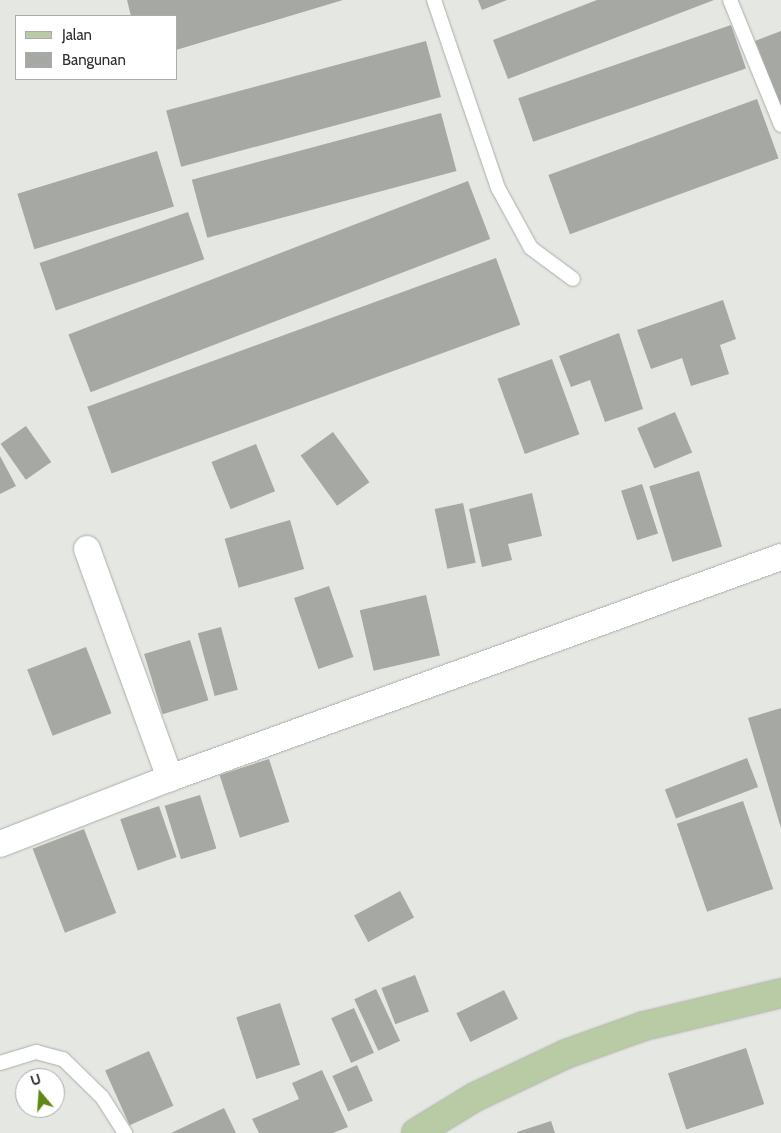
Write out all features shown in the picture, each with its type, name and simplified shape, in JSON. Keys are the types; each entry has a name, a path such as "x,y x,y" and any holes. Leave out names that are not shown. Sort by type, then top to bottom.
{"main road":[{"path":"416,1133 475,1097 566,1054 644,1026 781,993"}],"street":[{"path":"87,549 170,778"},
{"path":"0,844 170,778 781,557"}],"lane":[{"path":"434,0 505,203 531,248 573,279"},
{"path":"730,0 781,125"},
{"path":"0,1063 36,1052 63,1059 102,1097 125,1133"}],"building":[{"path":"127,0 343,0 178,49 178,15 131,15"},
{"path":"478,0 507,0 482,10"},
{"path":"597,0 714,0 508,79 493,40"},
{"path":"731,25 746,68 533,142 518,98"},
{"path":"781,31 781,107 755,41"},
{"path":"426,41 441,97 181,167 166,111"},
{"path":"757,99 779,158 570,234 548,175"},
{"path":"441,113 457,171 207,238 192,180"},
{"path":"157,151 174,206 34,249 17,194"},
{"path":"468,181 490,239 91,392 68,334"},
{"path":"188,212 204,259 56,310 40,263"},
{"path":"496,258 520,325 112,473 87,407"},
{"path":"723,300 736,339 720,345 729,374 691,386 682,358 651,369 637,330"},
{"path":"619,333 643,409 605,422 590,380 571,387 559,356"},
{"path":"552,359 579,434 525,454 497,379"},
{"path":"675,412 692,453 654,469 637,428"},
{"path":"26,426 51,462 26,480 1,444"},
{"path":"333,432 369,482 337,506 301,456"},
{"path":"256,444 275,491 231,509 211,462"},
{"path":"0,456 16,486 0,494"},
{"path":"699,471 722,547 672,562 649,486"},
{"path":"642,484 658,533 637,540 621,491"},
{"path":"532,493 542,536 508,544 512,560 482,567 469,509"},
{"path":"463,503 476,563 447,569 435,509"},
{"path":"290,520 304,569 239,588 225,539"},
{"path":"329,586 353,657 318,669 294,598"},
{"path":"426,595 440,655 374,671 360,610"},
{"path":"221,627 238,690 215,696 198,633"},
{"path":"190,640 208,700 163,714 144,654"},
{"path":"86,647 111,713 53,736 27,670"},
{"path":"781,708 781,828 748,718"},
{"path":"747,758 758,787 676,818 665,790"},
{"path":"269,759 289,822 240,838 220,775"},
{"path":"200,795 216,849 181,859 165,806"},
{"path":"743,801 773,889 707,912 677,824"},
{"path":"159,806 177,857 138,870 120,819"},
{"path":"84,829 116,913 65,933 33,849"},
{"path":"400,891 414,917 368,942 354,915"},
{"path":"415,975 429,1011 395,1024 381,988"},
{"path":"376,989 400,1041 378,1051 354,999"},
{"path":"504,990 518,1019 470,1042 456,1013"},
{"path":"280,1003 300,1065 256,1079 236,1017"},
{"path":"354,1008 374,1053 351,1063 331,1018"},
{"path":"746,1048 764,1104 686,1129 668,1073"},
{"path":"149,1051 173,1106 130,1125 105,1071"},
{"path":"357,1065 373,1101 348,1112 332,1076"},
{"path":"322,1070 348,1127 333,1133 259,1133 252,1119 299,1099 292,1083"},
{"path":"224,1108 236,1133 171,1133"},
{"path":"551,1121 555,1133 517,1133 517,1132"}]}
